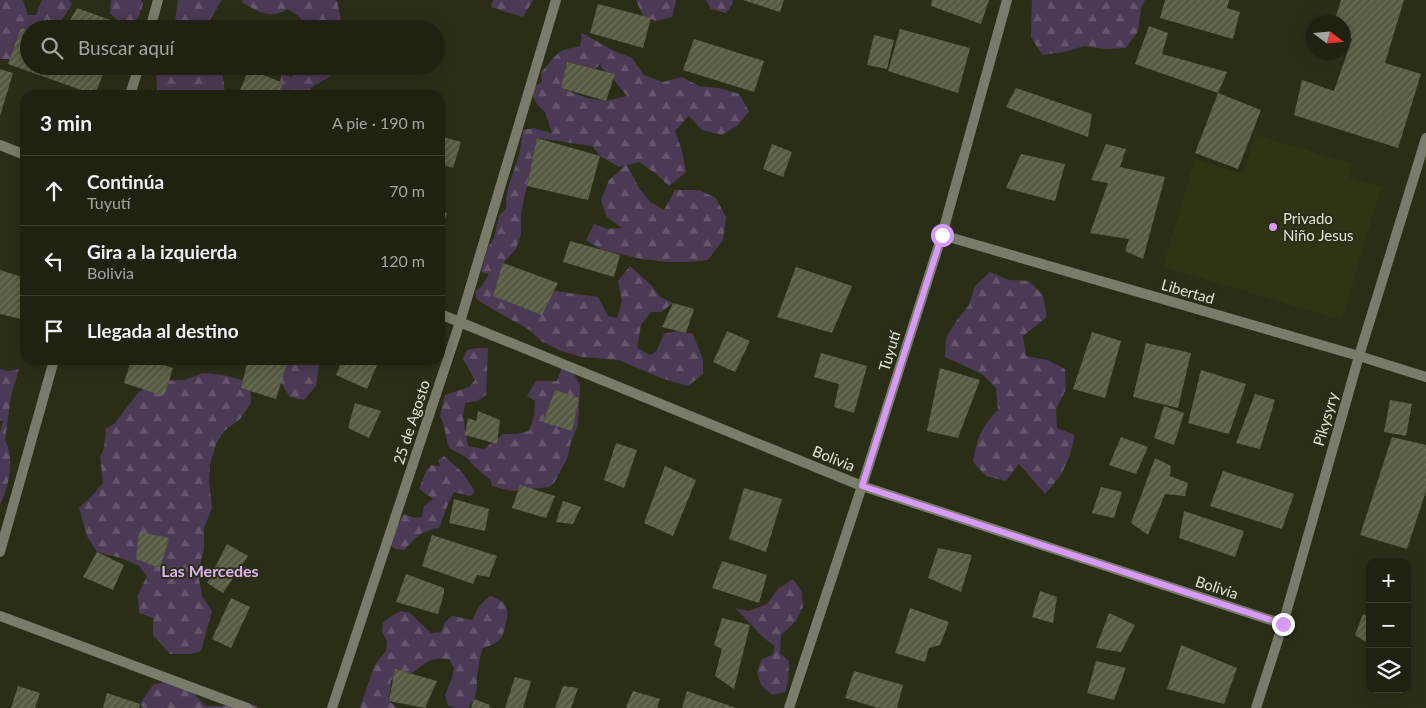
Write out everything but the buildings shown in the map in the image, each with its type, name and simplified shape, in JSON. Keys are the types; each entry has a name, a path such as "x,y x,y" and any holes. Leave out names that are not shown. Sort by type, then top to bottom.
{"street":[{"path":"152,20 158,0"},
{"name":"25 de Agosto","path":"332,708 460,322 556,0"},
{"name":"Tuyutí","path":"790,708 942,235 1007,0"},
{"path":"131,90 136,75"},
{"name":"Pikysyry","path":"1256,708 1283,624 1359,356 1426,138"},
{"path":"0,145 20,153"},
{"name":"Libertad","path":"942,235 1426,377"},
{"name":"Bolivia","path":"445,316 862,486 1283,624"},
{"path":"0,552 53,365"},
{"path":"0,616 247,708"}],"shaded area":[{"name":"Privado Niño Jesus","path":"1255,135 1352,164 1349,177 1381,187 1342,320 1163,267 1195,159 1243,174"}],"green space":[{"path":"0,0 23,0 28,15 36,15 42,0 69,0 72,4 62,20 20,20 20,59 0,59"},
{"path":"111,0 141,0 143,4 136,20 118,20 110,14"},
{"path":"178,0 222,0 210,20 175,20"},
{"path":"242,0 335,0 337,1 341,20 301,20 301,18 288,9 275,14 265,14 243,3"},
{"path":"493,0 533,0 523,17 491,7"},
{"path":"636,0 676,1 672,17 656,21 643,16"},
{"path":"706,0 733,0 733,3 726,13 711,9"},
{"path":"1032,0 1145,0 1141,7 1138,31 1126,48 1105,49 1084,46 1064,52 1042,55 1031,37"},
{"path":"582,33 614,51 632,58 644,75 663,82 682,77 699,86 719,88 739,94 749,111 739,124 722,135 702,130 689,116 675,131 682,151 686,172 669,186 639,162 627,165 639,188 650,202 664,210 675,190 699,190 716,198 726,217 723,240 708,260 689,262 642,259 602,250 586,240 594,224 607,229 622,228 607,217 601,200 609,180 626,165 619,167 600,156 592,146 538,138 524,198 521,215 521,234 516,249 503,263 505,292 548,290 598,297 608,316 617,318 622,301 618,281 630,266 652,286 660,297 673,303 661,312 651,312 641,325 637,348 650,355 656,352 664,334 677,331 693,334 703,360 703,374 688,386 661,378 619,360 582,357 561,351 541,341 531,331 477,300 475,291 481,287 489,274 481,272 487,249 494,238 499,216 506,208 508,189 519,155 523,130 533,128 552,133 545,112 536,103 530,89 542,82 541,73 561,51 580,46","holes":["567,62 595,69 603,62 600,66 627,96 606,101 587,98 561,88"]},
{"path":"156,75 223,75 225,90 157,90"},
{"path":"281,75 292,77 293,75 332,75 310,90 279,90"},
{"path":"990,272 1009,280 1029,281 1043,295 1047,317 1023,336 1026,356 1047,360 1065,369 1066,389 1056,409 1057,428 1075,435 1070,455 1061,475 1045,494 1019,464 1006,481 986,476 973,462 981,433 987,422 998,410 996,388 982,374 945,357 946,338 969,305 975,286"},
{"path":"488,348 486,395 477,401 465,403 463,416 468,446 484,449 503,434 517,434 529,431 534,417 535,401 527,396 536,381 557,381 563,364 572,371 580,385 578,425 567,459 554,483 549,487 511,491 492,486 490,480 466,457 449,448 440,416 445,395 469,387 475,380 463,359 467,350"},
{"path":"278,365 319,365 316,386 304,400 290,397 277,376"},
{"path":"0,369 9,371 19,369 11,396 5,440 10,455 10,472 0,505 0,432 3,421 0,421"},
{"path":"203,373 223,375 250,382 251,403 240,419 224,431 216,444 210,464 209,482 212,508 204,528 204,548 198,573 202,596 212,611 201,651 190,654 170,654 153,635 153,618 139,613 138,595 147,576 139,566 121,558 97,552 87,536 79,508 103,483 100,457 104,448 106,428 114,424 138,393 156,381 185,380"},
{"path":"444,456 463,473 475,492 470,496 454,492 439,528 423,533 404,550 395,549 390,545 404,514 415,518 422,517 424,506 433,499 419,489 426,471 431,465 440,466 438,460"},
{"path":"793,579 802,592 803,607 796,621 781,635 780,653 789,661 788,682 785,692 772,695 761,685 757,673 761,660 772,655 775,646 759,633 735,608 749,611 767,604 778,589"},
{"path":"490,596 504,603 507,611 507,621 501,638 483,648 477,677 477,689 474,699 468,708 456,708 448,705 445,695 454,668 449,659 434,659 412,673 391,680 389,701 397,708 360,708 374,666 386,651 387,641 382,632 383,623 391,616 401,611 410,613 431,633 441,632 445,622 452,616 473,620 479,606"},
{"path":"172,680 192,692 206,706 226,706 247,702 259,708 143,708 140,704 153,685"}],"place":[{"name":"Privado Niño Jesus","path":"1273,227"}],"district":[{"name":"Las Mercedes","path":"210,570"}],"route":[{"path":"942,235 862,486 1283,624"}]}
